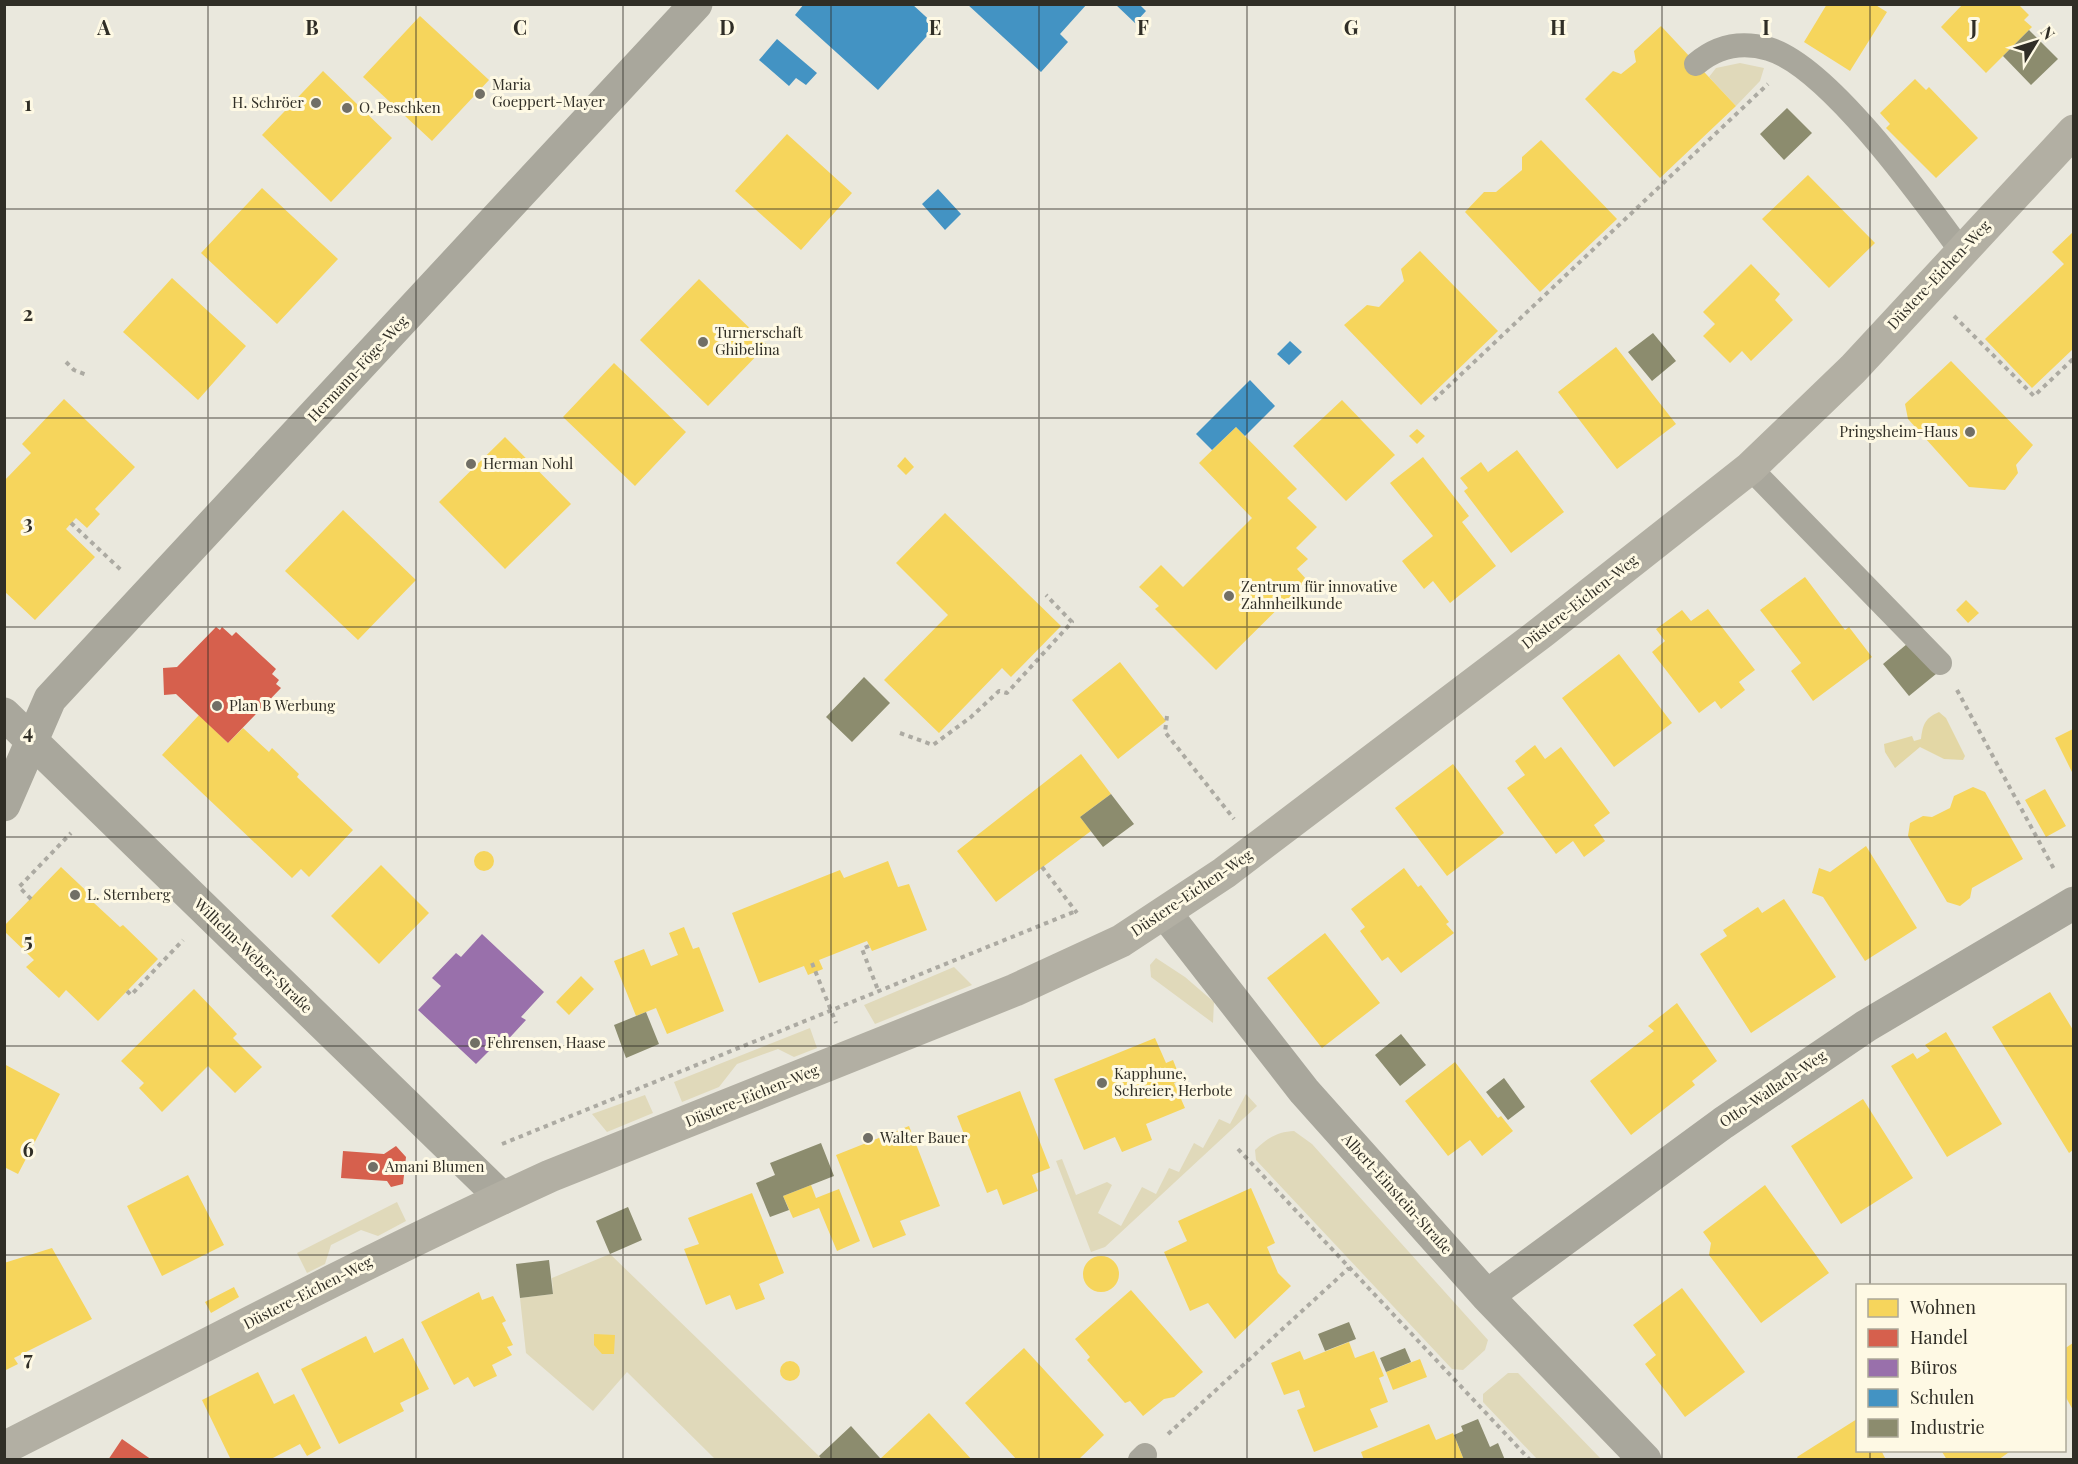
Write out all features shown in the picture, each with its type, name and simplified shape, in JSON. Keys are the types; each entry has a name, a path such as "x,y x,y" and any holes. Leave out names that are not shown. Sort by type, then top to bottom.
{"street":[{"name":"Hermann-Föge-Weg","path":"4,806 50,699 696,4"},
{"name":"Düstere-Eichen-Weg","path":"4,1448 327,1283 502,1198 550,1176 1015,990 1104,950 1166,914 1542,632 1750,468 1839,384 2073,131"},
{"name":"Wilhelm-Weber-Straße","path":"4,714 502,1198"},
{"name":"Otto-Wallach-Weg","path":"1487,1296 1723,1123 1866,1026 2073,903"},
{"name":"Albert-Einstein-Straße","path":"1166,914 1268,1047 1487,1296 1645,1460"}],"lane":[{"path":"1696,64 1715,50 1745,45 1770,49 1792,61 1817,81 1867,132 1911,182 1961,251"},
{"path":"1750,468 1940,663"}],"path":[{"path":"1434,400 1792,61"},
{"path":"1926,288 2034,396 2073,358"},
{"path":"66,362 74,370 87,375"},
{"path":"71,523 147,595"},
{"path":"900,733 933,745 971,717 999,691 1007,693 1072,622 1046,596"},
{"path":"1940,663 2073,903"},
{"path":"1167,716 1165,732 1257,848"},
{"path":"31,899 19,887 97,806"},
{"path":"1042,867 1104,950"},
{"path":"465,1160 1076,911"},
{"path":"127,991 131,995 208,913"},
{"path":"869,946 862,949 878,990"},
{"path":"812,963 849,1057"},
{"path":"1238,1149 1530,1460"},
{"path":"1142,1457 1348,1268"}],"shaded area":[{"path":"1740,63 1764,68 1760,81 1736,106 1709,77 1716,68"},
{"path":"1939,712 1946,718 1965,756 1963,760 1944,759 1920,747 1895,768 1885,752 1884,744 1912,736 1914,741 1921,739 1926,722"},
{"path":"1156,958 1185,977 1214,1002 1213,1023 1151,977 1150,965"},
{"path":"954,967 972,985 875,1024 864,1005"},
{"path":"810,1028 817,1048 794,1057 778,1049 737,1064 719,1087 682,1102 674,1082"},
{"path":"1246,1094 1257,1106 1105,1247 1091,1252 1056,1161 1062,1159 1076,1195 1107,1182 1112,1185 1098,1213 1121,1226 1142,1187 1156,1194 1169,1168 1179,1172 1194,1143 1203,1148 1219,1119 1230,1124"},
{"path":"645,1095 653,1113 607,1132 592,1114"},
{"path":"1294,1131 1312,1144 1488,1340 1485,1350 1463,1370 1452,1369 1256,1160 1255,1150 1264,1142 1277,1134"},
{"path":"397,1202 406,1221 378,1236 361,1230 331,1245 325,1264 307,1273 297,1253"},
{"path":"610,1254 822,1459 715,1459 627,1372 593,1411 526,1353 520,1298 553,1294 552,1278"},
{"path":"1508,1373 1518,1373 1601,1459 1537,1459 1483,1402 1483,1394"}],"building: Wohnen":[{"path":"1827,4 1874,4 1887,12 1850,71 1804,42"},
{"path":"1963,4 2018,4 2029,15 2024,20 2032,27 1986,73 1941,27"},
{"path":"420,16 489,80 432,141 363,77"},
{"path":"1661,26 1736,106 1660,178 1585,99 1613,71 1621,74 1636,62 1634,51"},
{"path":"323,71 392,138 331,202 262,135"},
{"path":"1915,79 1926,90 1929,87 1978,138 1936,178 1886,128 1890,124 1880,113"},
{"path":"787,134 852,193 801,250 735,191"},
{"path":"1541,140 1617,219 1540,292 1465,212 1484,192 1496,192 1522,170 1522,157"},
{"path":"1808,175 1875,243 1829,288 1762,219"},
{"path":"262,188 338,259 277,324 201,253"},
{"path":"2073,232 2073,349 2032,388 1985,339 2064,264 2052,252"},
{"path":"1420,251 1498,331 1421,405 1344,325 1367,305 1379,307 1404,281 1401,269"},
{"path":"1751,264 1780,294 1775,300 1793,320 1751,361 1742,351 1730,363 1703,336 1715,324 1703,312"},
{"path":"172,278 246,346 198,400 123,332"},
{"name":"Turnerschaft Ghibelina","path":"699,279 767,345 708,406 640,340"},
{"path":"1616,347 1676,424 1617,469 1558,392"},
{"name":"Pringsheim-Haus","path":"1951,361 2033,445 2016,465 2018,473 2005,490 1969,487 1908,419 1905,404"},
{"path":"614,363 686,432 635,486 563,417"},
{"path":"64,399 135,467 95,509 100,514 87,528 76,518 66,529 95,557 35,620 4,591 4,481 31,453 22,444"},
{"path":"1342,400 1395,455 1346,501 1293,446"},
{"name":"Zentrum für innovative Zahnheilkunde","path":"1236,427 1297,489 1287,498 1317,527 1296,548 1308,559 1297,569 1307,580 1216,670 1155,609 1159,606 1139,587 1161,565 1183,587 1252,518 1199,463"},
{"path":"1417,429 1425,436 1417,444 1409,436"},
{"path":"505,437 571,504 505,569 439,502"},
{"path":"1517,450 1564,512 1511,553 1464,491 1468,488 1460,478 1481,462 1488,472"},
{"path":"905,457 914,467 906,475 897,466"},
{"path":"1423,457 1469,516 1462,522 1496,566 1450,603 1433,581 1424,589 1402,561 1433,536 1390,483"},
{"path":"343,510 416,580 358,640 285,571"},
{"path":"945,513 1061,626 1011,677 1002,668 939,733 884,680 948,615 896,563"},
{"path":"1805,577 1845,630 1849,627 1872,657 1813,701 1791,671 1801,663 1760,610"},
{"path":"1966,600 1979,613 1968,623 1956,610"},
{"path":"1708,609 1755,670 1739,682 1745,690 1721,709 1715,701 1699,713 1652,652 1665,641 1656,629 1682,610 1691,621"},
{"path":"1619,654 1672,723 1614,767 1562,698"},
{"path":"1120,662 1166,721 1118,759 1072,700"},
{"path":"199,715 228,743 243,728 269,752 272,748 299,774 297,777 353,830 309,877 301,869 292,878 162,755"},
{"path":"2073,729 2073,774 2055,738"},
{"path":"1535,745 1545,759 1561,747 1610,813 1594,825 1605,841 1584,857 1573,841 1556,854 1507,788 1525,775 1515,761"},
{"path":"1081,754 1111,794 1080,817 1091,831 996,902 957,851"},
{"path":"1453,764 1504,833 1447,876 1395,808"},
{"path":"1973,787 1985,792 2023,859 1972,888 1970,898 1960,906 1947,902 1908,836 1910,823 1923,816 1932,817 1950,808 1954,796"},
{"path":"2045,789 2066,826 2046,837 2025,800"},
{"path":"1866,846 1917,928 1865,961 1823,897 1812,893 1819,868 1830,872"},
{"path":"480,851 488,851 494,857 494,865 488,871 480,871 474,865 474,857"},
{"path":"888,861 898,887 909,884 927,930 872,951 867,941 819,960 823,969 808,975 804,966 759,983 732,913 840,870 844,878"},
{"path":"381,865 429,913 379,964 331,916"},
{"path":"61,867 97,901 94,903 120,927 123,925 158,959 98,1021 66,990 59,998 26,967 34,960 4,931 4,926"},
{"path":"1404,868 1418,887 1421,885 1449,922 1446,924 1454,933 1401,973 1388,957 1382,961 1360,931 1365,927 1351,909"},
{"path":"1784,899 1836,977 1751,1033 1700,954 1727,936 1723,930 1758,907 1762,913"},
{"path":"684,927 693,949 699,947 724,1011 667,1034 656,1008 636,1016 614,961 644,949 651,966 678,955 669,933"},
{"path":"1325,933 1380,1003 1322,1048 1267,978"},
{"path":"581,976 594,989 569,1015 556,1002"},
{"path":"194,989 237,1034 233,1038 262,1067 235,1093 208,1066 162,1112 139,1088 144,1083 121,1061"},
{"path":"2050,992 2073,1030 2073,1150 2069,1153 1992,1027"},
{"path":"1677,1003 1717,1061 1692,1081 1695,1085 1631,1135 1590,1081 1654,1031 1648,1026"},
{"path":"1946,1032 2002,1124 1947,1157 1891,1066 1913,1053 1917,1059 1930,1051 1925,1045"},
{"path":"1155,1038 1166,1063 1173,1060 1181,1080 1174,1083 1185,1108 1146,1124 1152,1140 1122,1152 1115,1137 1084,1150 1054,1079"},
{"path":"1455,1062 1498,1118 1501,1116 1513,1131 1482,1156 1470,1140 1448,1156 1405,1101"},
{"path":"4,1064 60,1094 18,1174 4,1167"},
{"path":"1020,1091 1050,1168 1032,1175 1038,1191 1003,1205 997,1189 987,1193 957,1116"},
{"path":"1863,1099 1913,1178 1841,1224 1791,1146"},
{"path":"909,1126 940,1206 900,1221 906,1235 873,1248 836,1155"},
{"path":"188,1175 224,1245 162,1276 127,1206"},
{"path":"811,1185 816,1198 839,1189 860,1241 837,1251 819,1208 793,1218 783,1196"},
{"path":"1765,1185 1829,1273 1761,1323 1709,1255 1711,1243 1703,1232"},
{"path":"1251,1188 1275,1243 1267,1247 1278,1273 1291,1286 1235,1339 1208,1303 1190,1311 1164,1252 1187,1241 1178,1221"},
{"path":"752,1193 784,1273 759,1284 765,1299 736,1310 730,1295 706,1305 684,1249 699,1244 688,1218"},
{"path":"52,1248 92,1319 14,1358 18,1364 4,1371 4,1263"},
{"path":"1101,1256 1114,1261 1119,1274 1114,1287 1101,1292 1088,1287 1083,1274 1088,1261"},
{"path":"234,1287 239,1297 211,1313 205,1302"},
{"path":"1682,1288 1745,1372 1685,1417 1645,1364 1656,1355 1633,1325"},
{"path":"1131,1290 1203,1372 1174,1397 1164,1399 1143,1416 1130,1401 1125,1403 1087,1360 1090,1357 1075,1339"},
{"path":"479,1292 482,1300 493,1296 506,1321 502,1323 513,1345 507,1347 512,1355 492,1365 497,1376 474,1387 468,1377 454,1385 421,1322"},
{"path":"594,1334 615,1335 614,1354 602,1354 594,1345"},
{"path":"366,1336 374,1353 403,1338 429,1389 400,1403 404,1411 339,1444 301,1369"},
{"path":"1349,1342 1355,1358 1374,1351 1384,1376 1379,1378 1388,1402 1370,1409 1378,1427 1314,1452 1297,1410 1305,1407 1299,1390 1284,1395 1271,1363 1300,1351 1304,1360"},
{"path":"2073,1343 2073,1410 2066,1398 2066,1348"},
{"path":"1024,1348 1104,1435 1078,1460 1017,1460 965,1403"},
{"path":"1420,1359 1427,1377 1393,1390 1386,1372"},
{"path":"790,1361 797,1364 800,1371 797,1378 790,1381 783,1378 780,1371 783,1364"},
{"path":"258,1372 274,1404 294,1394 321,1448 307,1456 300,1444 269,1460 231,1460 202,1400"},
{"path":"929,1413 972,1460 879,1460"},
{"path":"1856,1420 1856,1452 1882,1452 1886,1460 1799,1460 1797,1457"},
{"path":"1429,1424 1436,1440 1453,1433 1464,1460 1364,1460 1361,1452"},
{"path":"1942,1452 2009,1452 1998,1460 1947,1460"}],"building: Handel":[{"path":"216,627 220,630 222,627 232,636 236,632 276,669 272,674 279,680 276,684 281,688 228,743 176,694 164,695 163,668 177,667"},
{"name":"Amani Blumen","path":"396,1146 406,1157 403,1184 391,1187 387,1181 341,1178 343,1151 384,1154"},
{"path":"122,1439 152,1460 108,1460"}],"building: Büros":[{"path":"482,934 544,992 521,1017 526,1020 502,1046 498,1042 476,1064 418,1010 441,986 432,978 456,953 461,957"}],"building: Schulen":[{"path":"804,4 912,4 936,26 878,90 795,15"},
{"path":"967,4 1087,4 1060,34 1068,42 1041,72"},
{"path":"1115,4 1139,4 1146,11 1135,23"},
{"path":"777,39 817,73 806,85 796,78 789,86 759,60"},
{"path":"938,189 961,214 945,230 922,204"},
{"path":"1290,341 1302,352 1289,365 1277,354"},
{"path":"1250,380 1275,406 1245,436 1236,427 1212,450 1196,434"}],"building: Industrie":[{"path":"2029,30 2058,59 2031,85 2003,56"},
{"path":"1787,108 1812,133 1784,160 1760,134"},
{"path":"1653,333 1676,361 1652,381 1628,352"},
{"path":"1907,644 1936,674 1909,696 1883,664"},
{"path":"864,677 890,703 852,742 826,717"},
{"path":"1111,794 1134,824 1103,847 1080,817"},
{"path":"646,1012 659,1044 626,1058 614,1025"},
{"path":"1401,1034 1426,1065 1400,1086 1375,1055"},
{"path":"1504,1078 1525,1107 1508,1120 1486,1092"},
{"path":"821,1143 834,1176 783,1196 789,1210 770,1217 756,1183 775,1175 770,1163"},
{"path":"628,1207 642,1240 610,1254 596,1221"},
{"path":"549,1260 553,1294 520,1298 516,1264"},
{"path":"1349,1322 1356,1339 1325,1351 1318,1334"},
{"path":"1405,1348 1411,1362 1386,1372 1380,1358"},
{"path":"1478,1419 1490,1447 1498,1443 1505,1460 1464,1460 1454,1435 1463,1431 1461,1426"},
{"path":"851,1426 880,1458 822,1460 819,1456"}],"place":[{"name":"Maria Goeppert-Mayer","path":"480,94"},
{"name":"H. Schröer","path":"316,103"},
{"name":"O. Peschken","path":"347,108"},
{"name":"Turnerschaft Ghibelina","path":"703,342"},
{"name":"Pringsheim-Haus","path":"1970,432"},
{"name":"Herman Nohl","path":"471,464"},
{"name":"Zentrum für innovative Zahnheilkunde","path":"1229,596"},
{"name":"Plan B Werbung","path":"217,706"},
{"name":"L. Sternberg","path":"75,895"},
{"name":"Fehrensen, Haase","path":"475,1043"},
{"name":"Kapphune, Schreier, Herbote","path":"1102,1083"},
{"name":"Walter Bauer","path":"868,1138"},
{"name":"Amani Blumen","path":"373,1167"}]}
